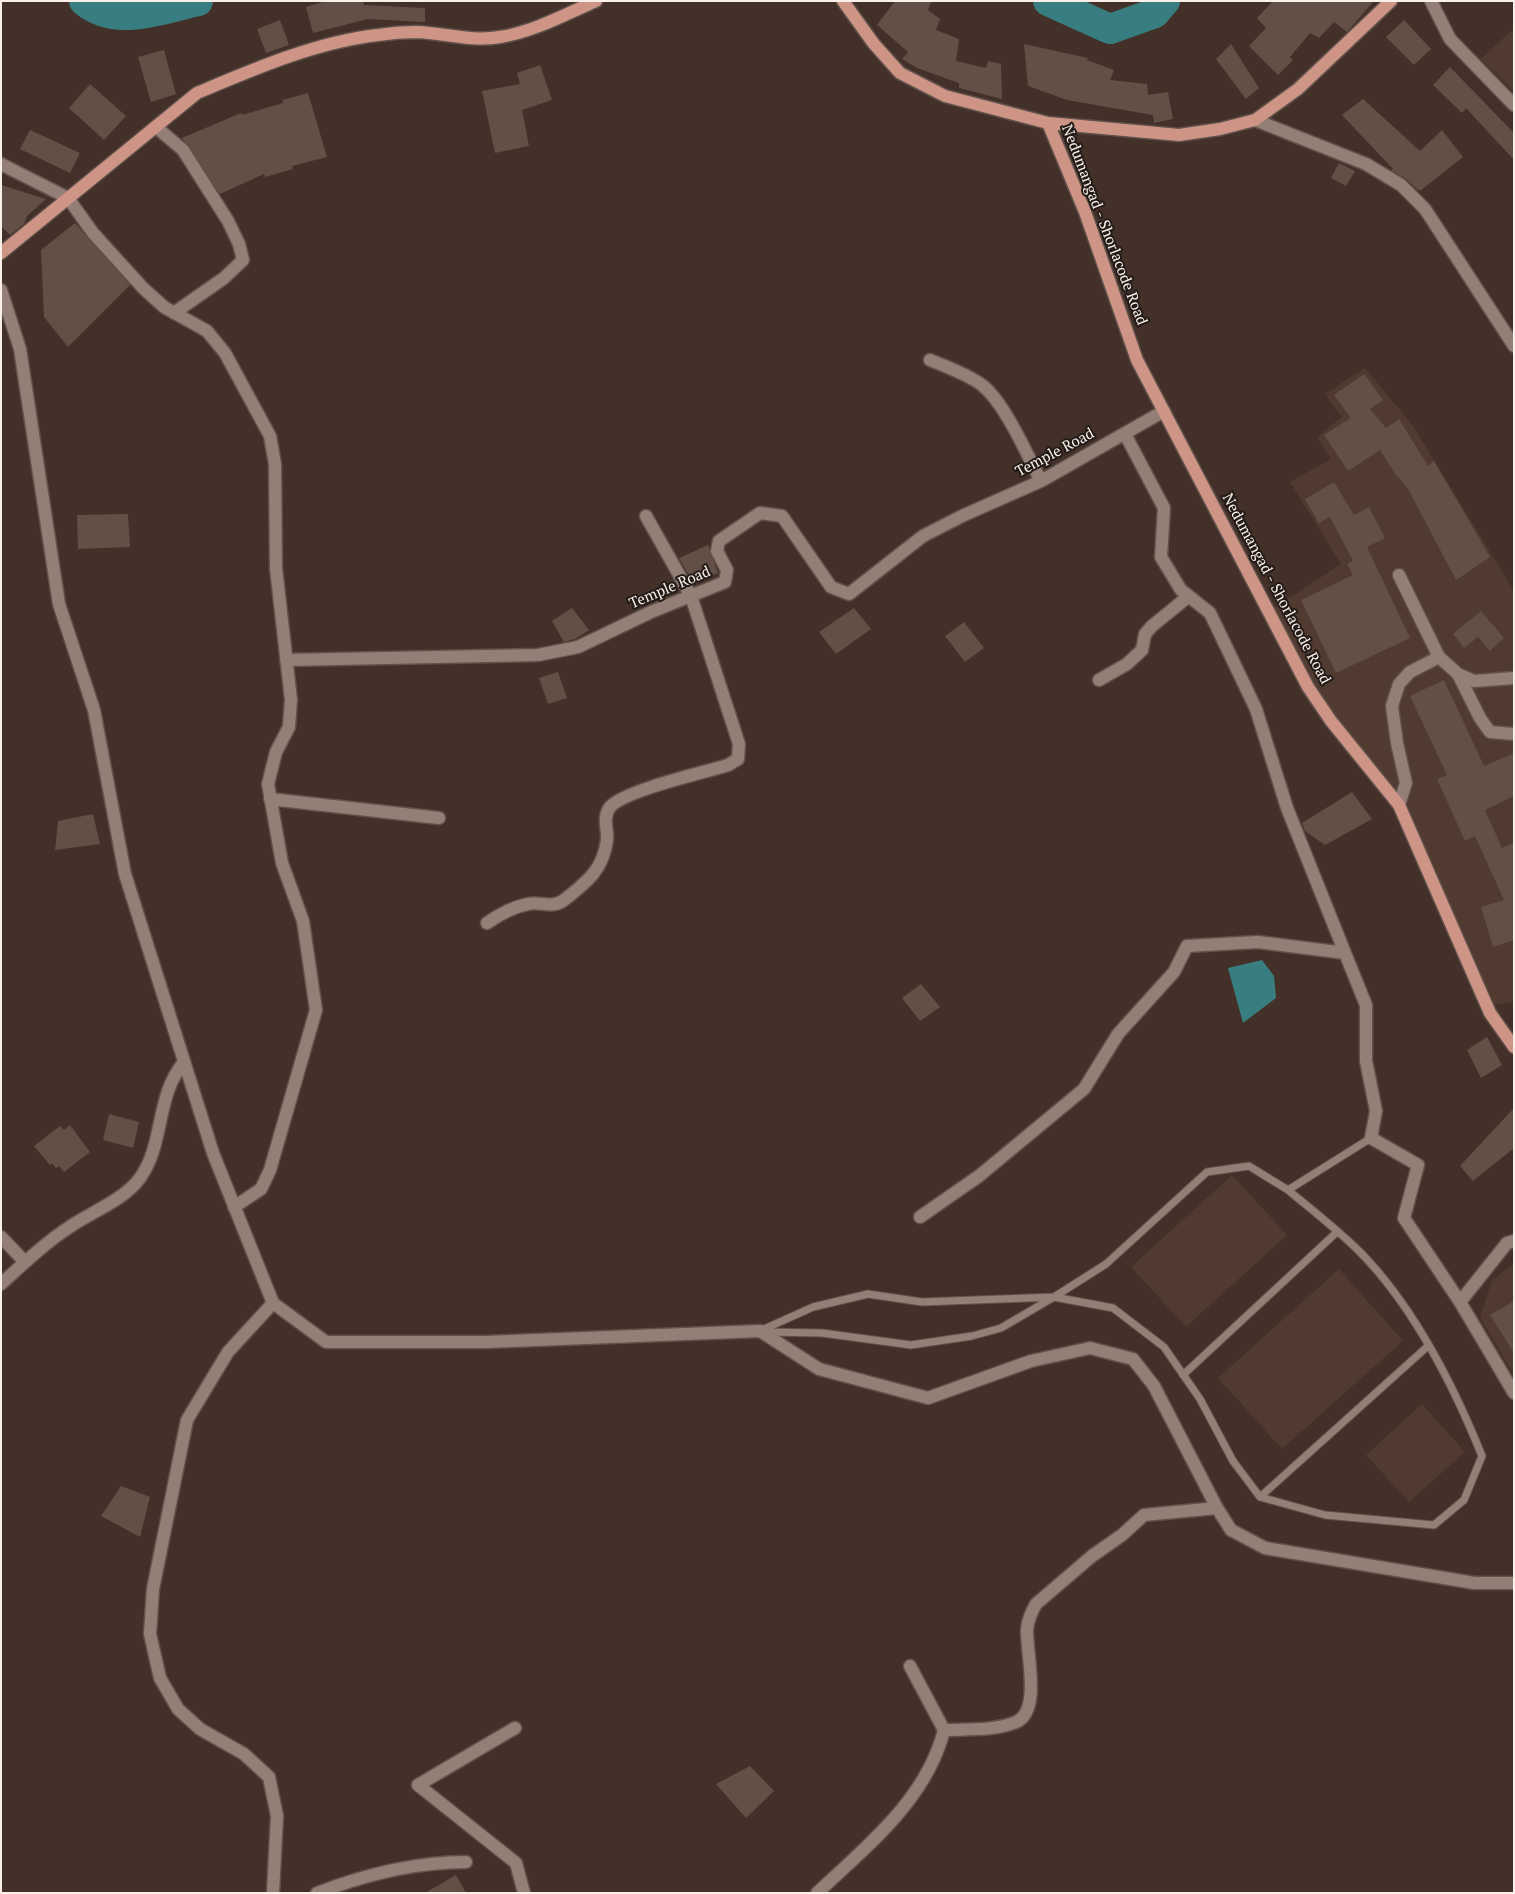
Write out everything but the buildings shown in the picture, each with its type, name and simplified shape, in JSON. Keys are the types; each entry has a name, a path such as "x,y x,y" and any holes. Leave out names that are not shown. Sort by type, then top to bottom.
{"main road":[{"path":"1,253 197,93 235,77 335,42 378,35 418,32 467,39 500,37 534,27 596,1"},
{"path":"843,1 874,44 900,73 945,96 1048,123 1179,135 1220,129 1256,120 1298,89 1391,1"},
{"name":"Nedumangad - Shorlacode Road","path":"1048,123 1085,212 1137,360 1308,687 1331,722 1399,805 1490,1013 1514,1047"}],"street":[{"path":"1431,1 1450,39 1514,105"},
{"path":"1256,120 1366,164 1401,185 1426,208 1514,346"},
{"path":"156,127 182,150 228,221 240,244 243,260 239,266 224,278 174,313"},
{"path":"1,164 68,198 93,233 143,288 174,313 207,331 225,353 270,436 275,464 276,568 291,700 289,727 276,752 268,784 282,863 303,921 316,1010 270,1170 261,1189 234,1207"},
{"path":"1,290 20,349 58,604 94,710 125,874 213,1153 273,1303 326,1342 486,1342 760,1332 819,1369 928,1398 1031,1361 1090,1348 1133,1360 1154,1386 1217,1508 1231,1530 1265,1548 1474,1583 1514,1583"},
{"path":"930,360 953,369 983,386 1005,414 1041,481"},
{"name":"Temple Road","path":"286,660 538,655 578,647 651,612 725,582 727,570 717,551 719,541 760,513 782,516 831,587 849,594 923,536 962,516 1041,481 1164,411"},
{"path":"1125,434 1164,508 1161,557 1181,590 1210,613 1256,709 1287,808 1366,1005 1366,1061 1376,1111 1372,1138 1418,1165 1404,1218 1460,1302 1514,1392"},
{"path":"486,922 505,911 530,903 548,905 562,902 597,872 603,857 607,838 605,820 610,807 628,795 728,765 738,759 740,744 691,596 646,516"},
{"path":"1399,575 1439,656 1458,674 1474,681 1514,678"},
{"path":"1099,680 1127,664 1142,650 1145,634 1189,596"},
{"path":"1399,805 1406,783 1397,742 1392,706 1399,684 1410,672 1439,656"},
{"path":"1458,674 1480,718 1490,732 1514,734"},
{"path":"270,799 439,818"},
{"path":"920,1217 978,1176 1084,1089 1118,1034 1174,972 1187,946 1258,942 1345,953"},
{"path":"1,1284 24,1262 72,1225 105,1207 139,1179 153,1153 173,1076 184,1062"},
{"path":"1,1237 24,1262"},
{"path":"1460,1302 1508,1243 1514,1240"},
{"path":"273,1303 228,1352 187,1420 153,1589 150,1634 160,1678 178,1709 200,1729 244,1754 269,1777 276,1816 273,1893"},
{"path":"944,1730 993,1727 1017,1722 1028,1713 1031,1700 1027,1628 1031,1613 1036,1604 1092,1556 1122,1535 1144,1514 1217,1508"},
{"path":"817,1893 891,1823 938,1751 944,1730 910,1666"},
{"path":"515,1728 418,1785 516,1863 524,1893"},
{"path":"317,1893 360,1877 438,1862 466,1862"}],"lane":[{"path":"1288,1190 1372,1138"},
{"path":"760,1332 813,1307 868,1294 922,1302 1054,1297 1113,1308 1164,1347 1200,1399 1233,1461 1260,1497 1325,1515 1434,1525 1464,1500 1482,1456 1462,1408 1404,1303 1360,1252 1288,1190 1249,1166 1207,1172 1106,1264 1054,1297 1001,1328 972,1336 911,1345 822,1333 760,1332"},
{"path":"1184,1375 1337,1232"},
{"path":"1260,1497 1428,1346"}],"shaded area":[{"path":"1514,28 1514,91 1481,59"},
{"path":"1365,368 1413,426 1514,591 1514,1002 1494,1005 1395,790 1334,715 1301,661 1274,608 1341,564 1290,482 1331,459 1317,437 1342,417 1325,394"},
{"path":"1232,1175 1287,1235 1186,1327 1131,1267"},
{"path":"1514,1264 1514,1374 1480,1318 1492,1280"},
{"path":"1339,1269 1403,1341 1282,1449 1218,1378"},
{"path":"1422,1404 1465,1452 1409,1502 1366,1455"}],"water":[{"path":"1262,960 1274,976 1276,998 1243,1023 1228,968"}],"waterway":[{"path":"84,1 110,14 124,15 154,12 198,1"},
{"path":"1048,1 1110,29 1155,13 1165,1"}]}
